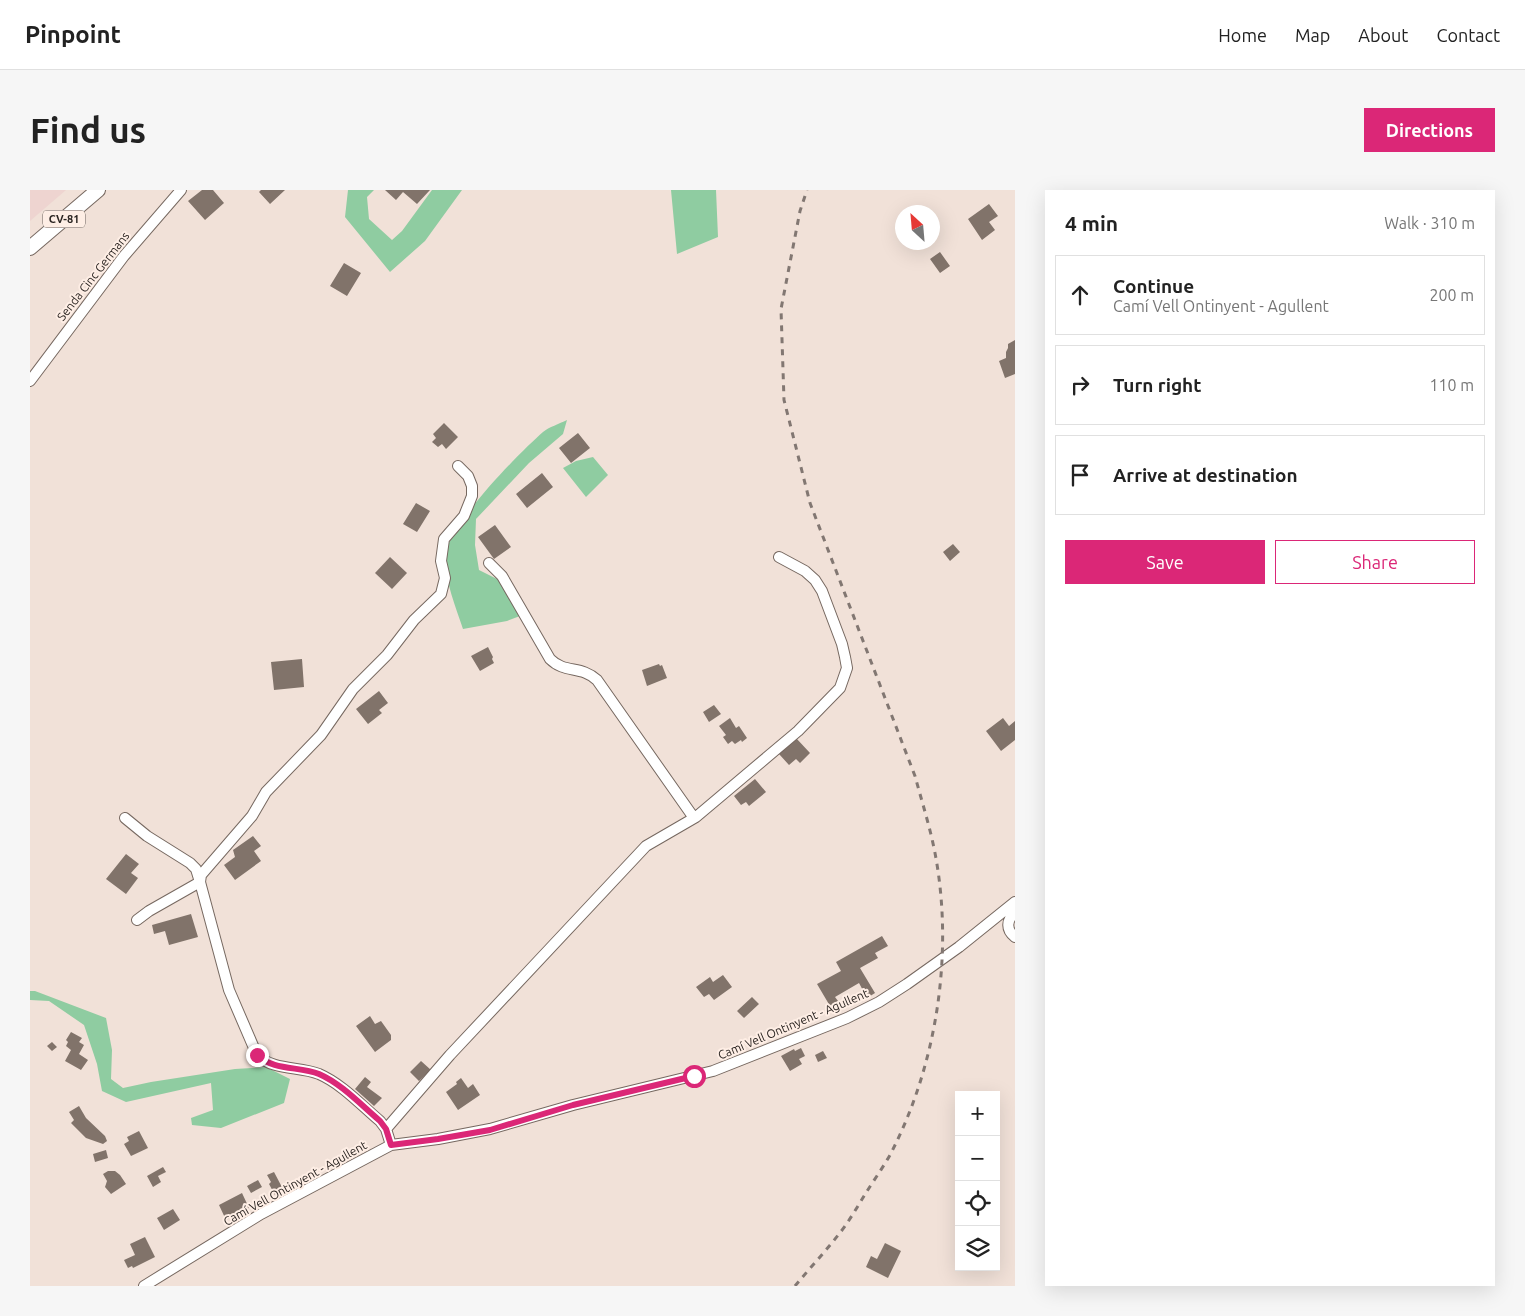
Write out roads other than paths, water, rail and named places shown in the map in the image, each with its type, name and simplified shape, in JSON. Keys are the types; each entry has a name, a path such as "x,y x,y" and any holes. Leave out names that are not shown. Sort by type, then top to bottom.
{"main road":[{"name":"CV-81","path":"30,248 98,190"}],"street":[{"name":"Senda Cinc Germans","path":"30,381 124,256 181,190"},
{"path":"200,882 201,875 252,816 266,792 321,735 353,689 387,655 414,620 441,594 445,578 441,561 444,539 464,516 472,496 472,486 468,476 458,466"},
{"path":"386,1129 450,1055 646,846 694,818 798,731 840,688 847,668 844,651 822,591 815,580 805,571 780,556"},
{"path":"488,563 502,576 550,659 556,665 584,670 597,680 694,818"},
{"path":"125,818 147,836 190,863 196,869 229,990 257,1055 264,1062 310,1071 329,1079 380,1121 386,1129 391,1145"},
{"path":"137,920 149,911 200,882"},
{"name":"Camí Vell Ontinyent - Agullent","path":"144,1286 261,1214 391,1145 462,1136 509,1125 573,1105 713,1071 847,1018 883,999 959,947 1015,902"},
{"path":"1015,913 1008,920 1007,925 1015,937"}],"railway":[{"path":"795,1286 849,1221 890,1155 906,1120 920,1084 930,1046 942,969 943,930 935,853 915,776 810,503 784,400 781,309 800,211 807,190"}]}
